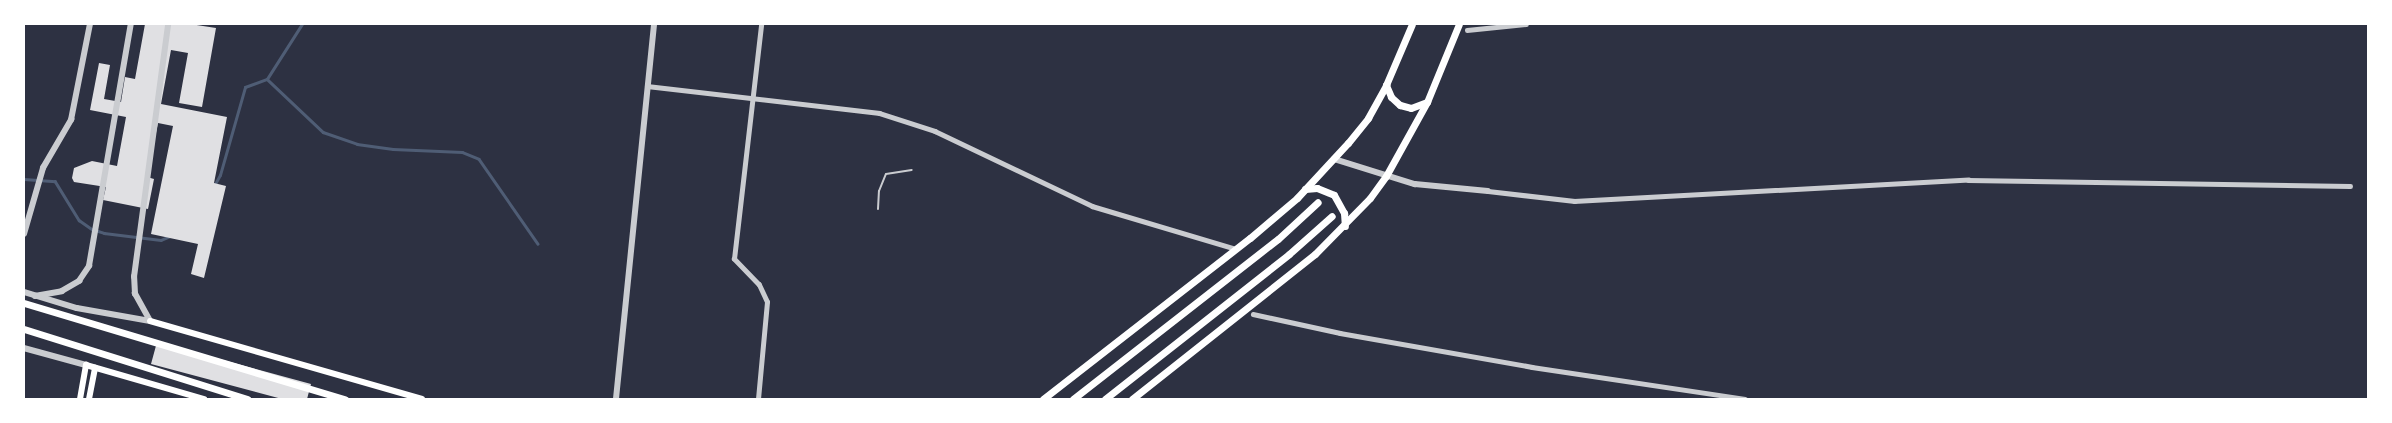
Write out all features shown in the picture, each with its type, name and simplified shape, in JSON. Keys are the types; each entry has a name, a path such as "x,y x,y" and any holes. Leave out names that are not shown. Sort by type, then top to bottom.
{"main road":[{"path":"1043,399 1255,234 1305,189 1361,128 1386,85 1412,24"},
{"path":"1132,399 1297,269 1344,226 1370,198 1386,176 1428,102 1459,24"},
{"path":"1386,85 1391,97 1400,105 1411,108 1428,102"},
{"path":"1305,189 1318,188 1334,195 1344,212 1344,226"},
{"path":"1073,399 1278,239 1318,202"},
{"path":"1105,399 1282,260 1332,216"},
{"path":"24,303 346,399"},
{"path":"150,321 422,399"},
{"path":"24,329 247,399"},
{"path":"80,399 86,366 204,399"},
{"path":"89,399 95,368"}],"street":[{"path":"24,234 34,193 43,168 71,120 90,24"},
{"path":"35,296 62,291 79,281 89,266 131,24"},
{"path":"150,321 135,294 134,277 168,24"},
{"path":"616,399 654,24"},
{"path":"758,399 768,302 759,285 734,259 750,98 760,24"},
{"path":"1467,30 1526,24"},
{"path":"648,86 879,113 935,131 1092,206 1233,248"},
{"path":"1334,159 1415,184 1574,202 1968,180 2350,186"},
{"path":"24,292 77,308 150,321"},
{"path":"1253,314 1340,333 1532,367 1746,399"},
{"path":"24,348 86,366"}],"lane":[{"path":"878,209 879,191 886,174 912,170"}],"building":[{"path":"145,24 190,24 216,28 202,107 179,103 188,53 171,50 161,104 227,117 214,183 226,186 204,278 191,274 198,244 151,234 173,126 158,123 147,177 154,179 148,209 103,200 106,187 74,182 72,178 74,168 92,161 117,166 126,117 90,110 99,63 110,65 104,99 121,102 125,77 135,79"},
{"path":"157,342 311,384 307,399 282,399 151,364"}],"waterway":[{"path":"215,184 220,175 245,87 267,79 302,24"},
{"path":"267,79 323,132 357,144 393,149 462,152 479,159 538,244"},
{"path":"24,179 55,181 79,220 92,229 104,233 161,240 168,237"}]}
